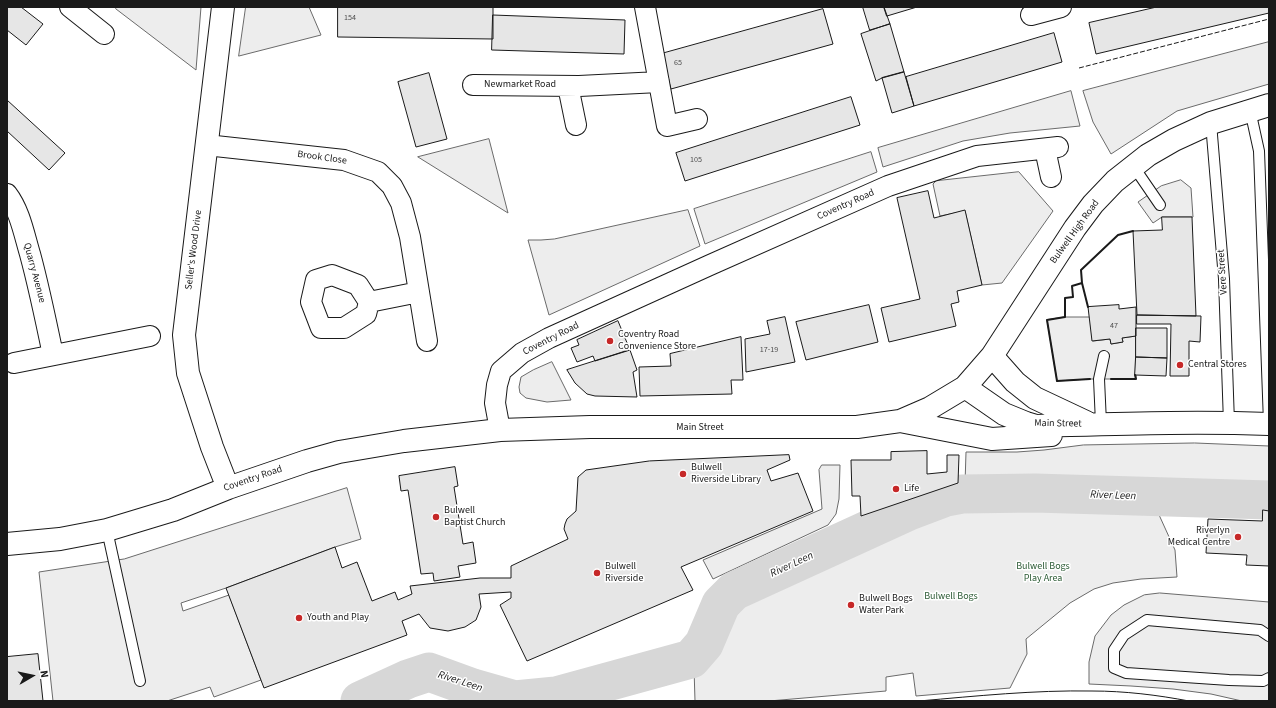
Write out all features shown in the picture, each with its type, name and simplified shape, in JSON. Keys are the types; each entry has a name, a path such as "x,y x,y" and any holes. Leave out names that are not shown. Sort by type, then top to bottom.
{"street":[{"path":"70,7 104,34"},
{"name":"Seller's Wood Drive","path":"223,7 184,336 188,373 212,447 228,488"},
{"path":"645,7 668,126 697,118"},
{"path":"1032,15 1060,7"},
{"name":"Newmarket Road","path":"473,85 568,86 659,82"},
{"name":"Newmarket Road","path":"568,86 576,125"},
{"name":"Bulwell High Road","path":"965,387 992,356 1075,228 1093,204 1115,181 1148,155 1174,140 1211,123 1260,108"},
{"name":"Brook Close","path":"206,145 344,160 378,172 392,186 401,203 410,237 427,341"},
{"name":"Coventry Road","path":"7,544 60,539 107,530 173,510 228,488 307,461 339,452 404,440 500,430 495,403 497,384 501,370 522,353 549,338 888,186 977,156 1052,148 1051,178"},
{"name":"Quarry Avenue","path":"7,194 13,203 25,238 42,303 53,355"},
{"path":"370,302 419,292"},
{"path":"14,363 150,336"},
{"name":"Main Street","path":"992,356 1015,382 1035,398 1096,424"},
{"name":"Main Street","path":"500,430 590,427 857,427 900,421 930,408 965,387 1004,414 1036,426 1229,422 1269,424"},
{"name":"Main Street","path":"900,421 992,439 1058,434 1096,424"}],"lane":[{"path":"1260,108 1259,151 1269,424"},
{"name":"Vere Street","path":"1211,123 1224,279 1229,422"},
{"path":"1134,167 1160,205"},
{"path":"1096,424 1100,379 1104,356"},
{"path":"107,530 140,681"},
{"path":"1269,636 1260,630 1147,620 1124,635 1114,650 1114,668 1126,672 1221,679 1263,681 1269,678"}],"shaded area":[{"path":"116,7 201,7 196,70 116,9"},
{"path":"246,7 309,7 321,35 239,56"},
{"path":"1269,42 1269,84 1177,111 1111,154 1093,122 1083,91"},
{"path":"1071,91 1080,126 1010,133 963,141 883,167 878,148"},
{"path":"489,139 508,213 418,157"},
{"path":"871,152 877,172 705,244 694,209"},
{"path":"1019,172 1053,211 1002,283 982,285 965,211 940,216 933,184 936,181"},
{"path":"1181,180 1191,188 1193,217 1162,217 1153,223 1138,202 1161,186"},
{"path":"688,210 700,246 549,315 528,240 554,239"},
{"path":"1065,317 1090,317 1093,341 1110,339 1111,344 1123,342 1122,338 1136,336 1136,379 1057,381 1047,320"},
{"path":"552,362 571,400 547,402 526,398 520,393 519,387 521,377"},
{"path":"1195,443 1269,446 1269,492 1080,484 965,484 966,452 1017,452 1083,445"},
{"path":"822,465 840,465 839,499 836,514 828,525 713,579 703,560 822,509 819,470"},
{"path":"347,488 361,539 181,603 183,611 229,595 261,680 214,697 210,687 167,701 53,701 39,572 124,559"},
{"name":"Bulwell Bogs","path":"959,503 1155,506 1175,550 1177,577 1141,579 1113,583 1094,589 1070,603 1026,639 1027,654 1010,688 916,696 913,673 886,677 886,691 769,701 695,701 694,668 714,648 724,628 755,595 914,518"},
{"path":"1160,593 1269,602 1269,701 1242,701 1211,694 1173,689 1089,684 1089,662 1095,636 1111,615 1124,605 1144,595"}],"building":[{"path":"7,7 21,7 43,24 26,45 7,30"},
{"path":"338,7 493,7 493,39 338,37"},
{"path":"863,7 884,7 890,24 870,30"},
{"path":"884,7 917,7 887,16"},
{"path":"1157,7 1269,7 1269,13 1096,54 1089,23"},
{"path":"823,9 833,44 671,89 661,54"},
{"path":"493,15 625,20 624,54 492,50"},
{"path":"890,24 904,72 876,81 861,34"},
{"path":"1054,33 1062,62 914,106 906,77"},
{"path":"904,72 914,106 892,113 882,78"},
{"path":"429,73 447,139 416,147 398,82"},
{"path":"851,97 860,125 685,181 676,153"},
{"path":"7,100 65,153 49,170 7,131"},
{"path":"928,191 934,218 965,210 982,285 957,291 959,302 951,304 956,326 889,342 881,308 920,299 897,198"},
{"path":"1162,217 1192,217 1196,316 1137,315 1133,231 1162,230"},
{"path":"869,305 878,342 806,360 796,322"},
{"path":"1119,305 1119,309 1136,307 1136,336 1122,338 1123,342 1111,344 1110,339 1092,341 1088,307"},
{"path":"1137,315 1201,316 1200,342 1189,341 1189,376 1170,376 1171,324 1137,324"},
{"path":"785,317 795,362 746,372 745,339 770,334 767,321"},
{"path":"618,321 630,350 595,361 593,356 577,362 571,348 579,345 577,340"},
{"path":"1136,328 1167,328 1167,358 1136,357"},
{"path":"741,337 743,380 731,380 732,394 640,396 639,367 671,366 670,354"},
{"path":"630,350 637,370 633,372 637,397 595,396 587,394 575,383 567,370"},
{"path":"1136,357 1167,358 1166,376 1135,375"},
{"name":"Life","path":"927,451 927,474 947,472 947,455 959,455 958,483 861,516 860,496 852,496 851,460 891,460 891,452"},
{"name":"Bulwell Riverside","path":"789,455 790,460 767,470 771,481 798,473 813,511 681,567 693,590 527,661 500,605 511,598 511,592 479,594 481,607 476,620 465,627 448,631 430,628 419,614 402,621 407,635 264,688 226,588 335,547 342,568 357,562 372,601 395,592 398,600 412,594 410,586 480,578 511,578 511,566 568,539 564,529 565,524 567,519 576,511 578,477 586,470 649,461"},
{"name":"Bulwell Baptist Church","path":"455,467 458,486 454,487 463,544 473,542 476,563 458,566 460,577 434,581 433,573 421,574 408,490 401,491 399,476"},
{"name":"Riverlyn Medical Centre","path":"1263,510 1269,511 1269,566 1246,565 1247,555 1206,553 1208,519 1262,521"},
{"path":"38,654 43,701 7,701 7,657"}],"waterway":[{"name":"River Leen","path":"360,701 408,679 429,672 473,688 515,700 556,696 691,659 704,644 721,604 734,591 909,511 946,497 962,494 1035,493 1269,500"}],"tram line":[{"path":"919,701 1049,691 1104,691 1153,695 1189,701"}],"fence":[{"path":"1079,68 1269,19"}],"wall":[{"path":"1082,283 1081,270 1118,235 1133,231"},
{"path":"1088,307 1082,283 1072,286 1073,297 1065,298 1065,317 1047,320 1057,381 1090,379"},
{"path":"1111,379 1136,379 1135,375"}],"place":[{"name":"Coventry Road Convenience Store","path":"610,341"},
{"name":"Central Stores","path":"1180,365"},
{"name":"Bulwell Riverside Library","path":"683,474"},
{"name":"Life","path":"896,489"},
{"name":"Bulwell Baptist Church","path":"436,517"},
{"name":"Riverlyn Medical Centre","path":"1238,537"},
{"name":"Bulwell Riverside","path":"597,573"},
{"name":"Bulwell Bogs Water Park","path":"851,605"},
{"name":"Youth and Play","path":"299,618"}],"park label":[{"name":"Bulwell Bogs Play Area","path":"1043,572"}]}
